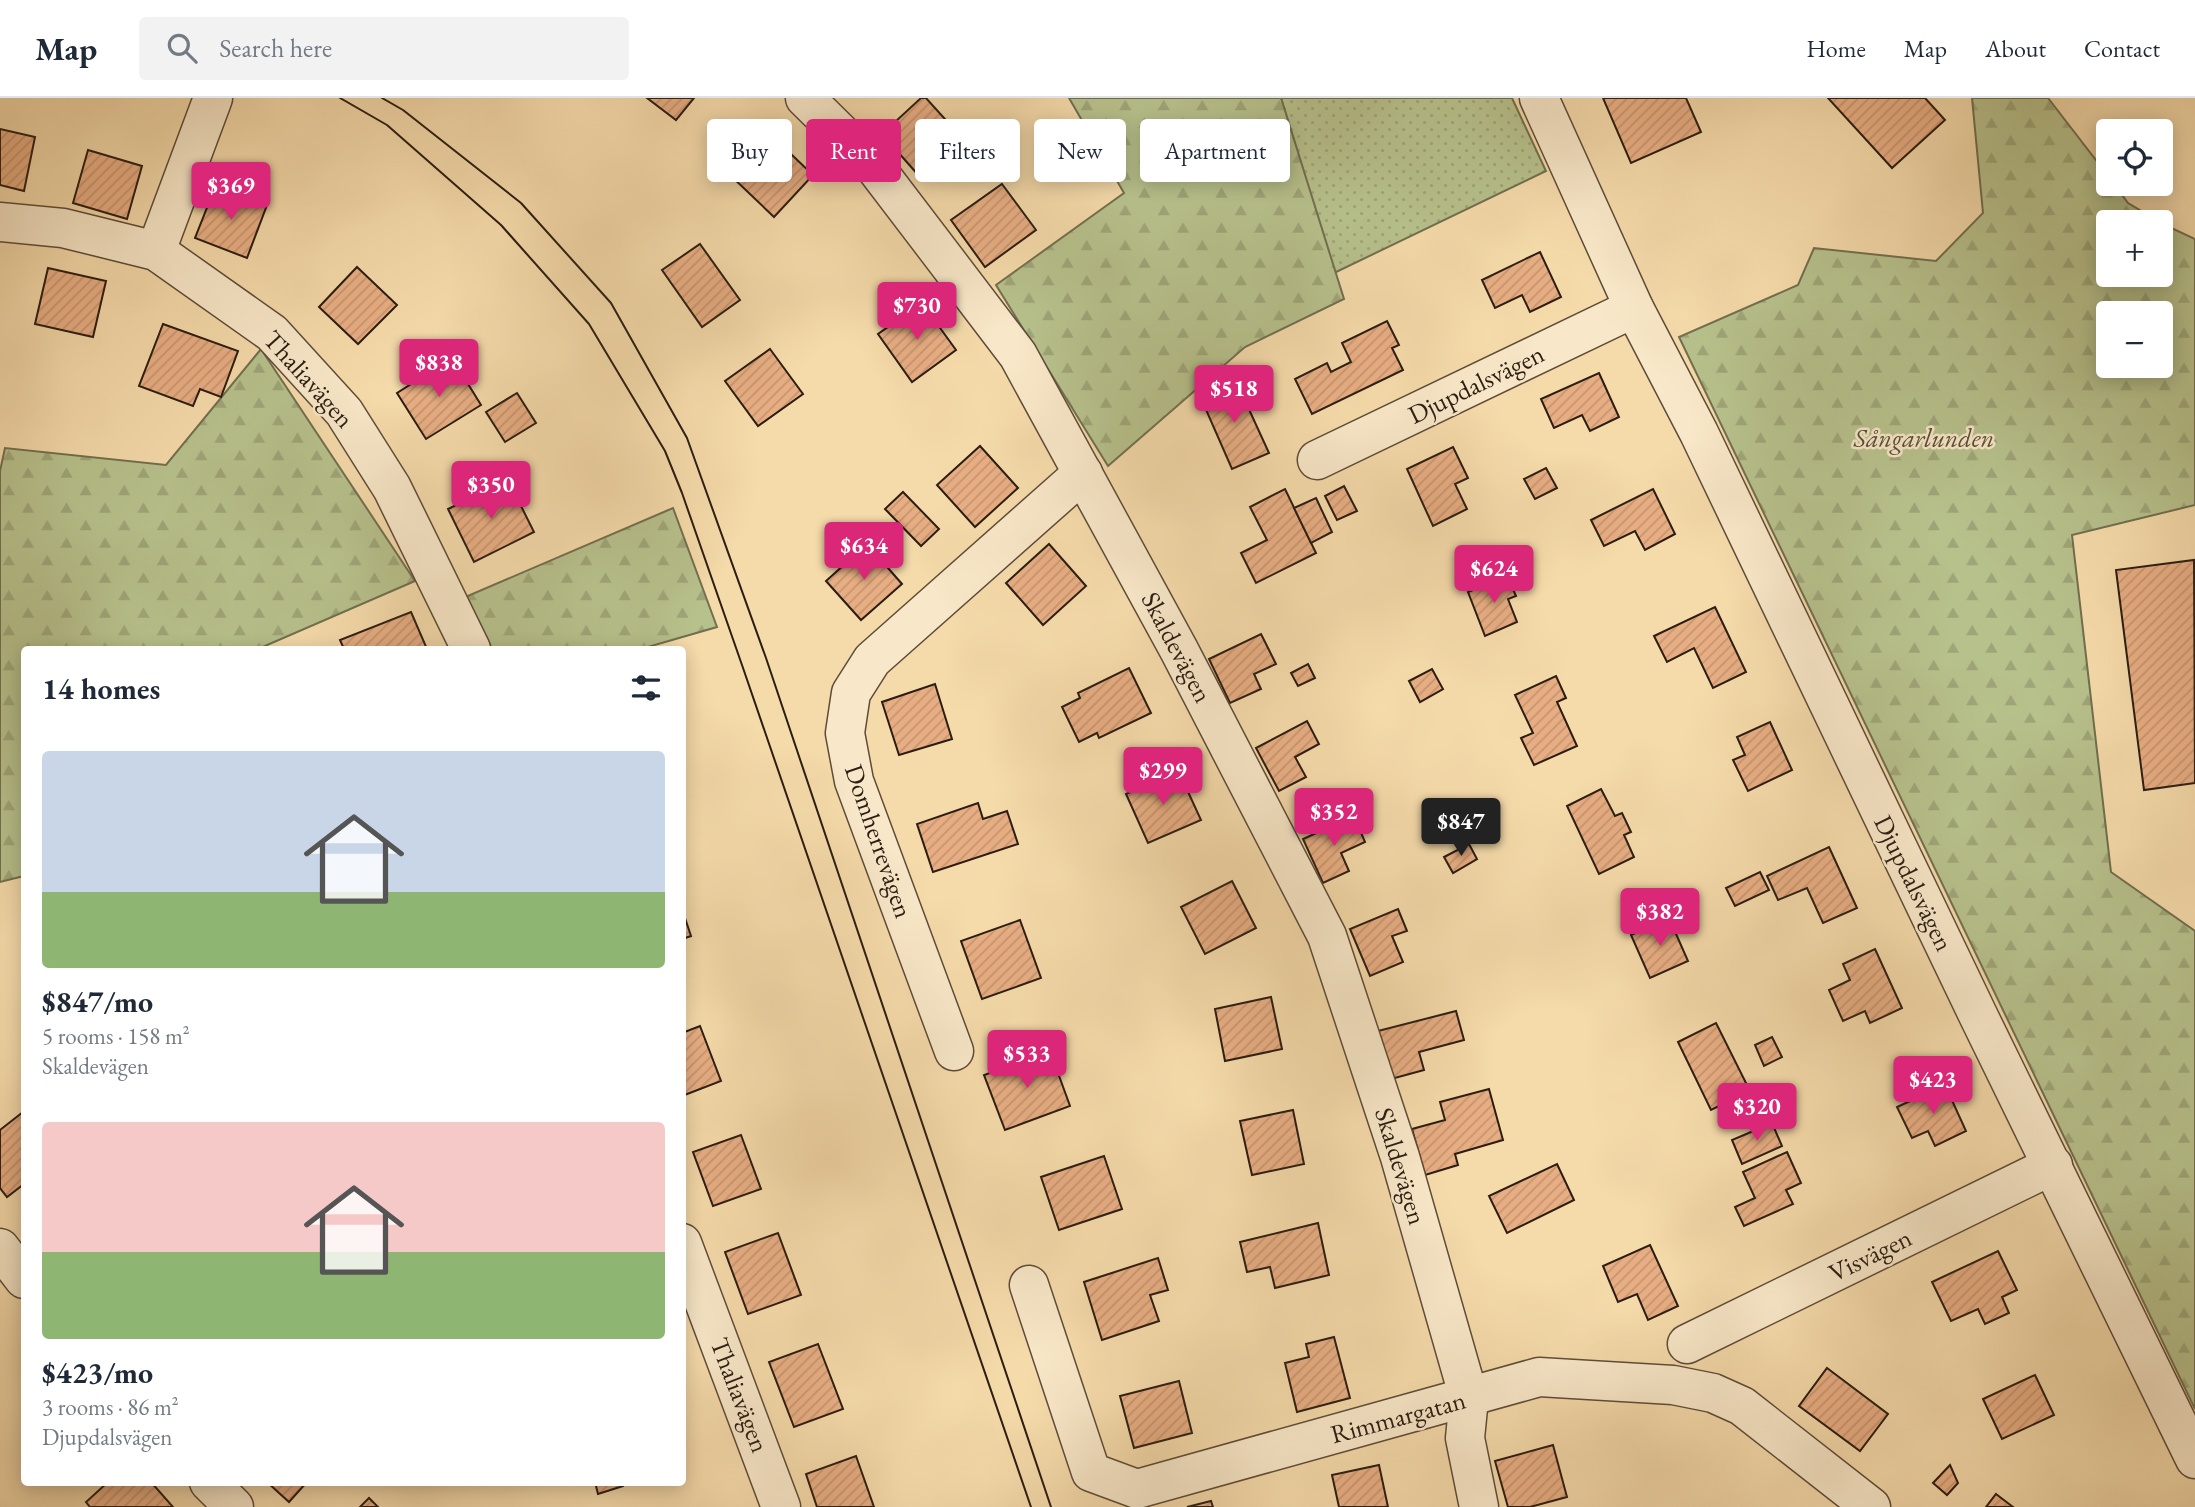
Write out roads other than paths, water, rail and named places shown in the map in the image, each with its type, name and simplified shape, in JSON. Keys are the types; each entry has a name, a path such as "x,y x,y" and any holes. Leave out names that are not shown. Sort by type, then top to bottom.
{"street":[{"path":"156,251 213,98"},
{"name":"Skaldevägen","path":"805,98 874,166 1010,342 1179,650 1327,936 1400,1157 1469,1398 1465,1438 1479,1507"},
{"name":"Djupdalsvägen","path":"1539,98 1634,308 1699,433 1978,1015 2195,1459"},
{"name":"Thaliavägen","path":"0,222 63,228 156,251 272,333 344,412 392,488 470,646"},
{"name":"Djupdalsvägen","path":"1317,460 1634,308"},
{"name":"Domherrevägen","path":"954,1051 854,781 845,733 851,693 872,660 1083,473"},
{"name":"Visvägen","path":"1687,1344 2053,1165"},
{"path":"0,1248 21,1275"},
{"name":"Thaliavägen","path":"686,1254 781,1507"},
{"name":"Rimmargatan","path":"1029,1285 1091,1472 1137,1489 1539,1377 1673,1385 1713,1393 1742,1406 1871,1507"},
{"path":"213,1486 234,1507"}],"tram line":[{"path":"340,98 387,125 501,225 589,324 665,451 742,665 1031,1507"},
{"path":"382,98 403,110 521,203 611,303 687,438 766,658 1051,1507"}],"park label":[{"name":"Sångarlunden","path":"1924,438"}]}
